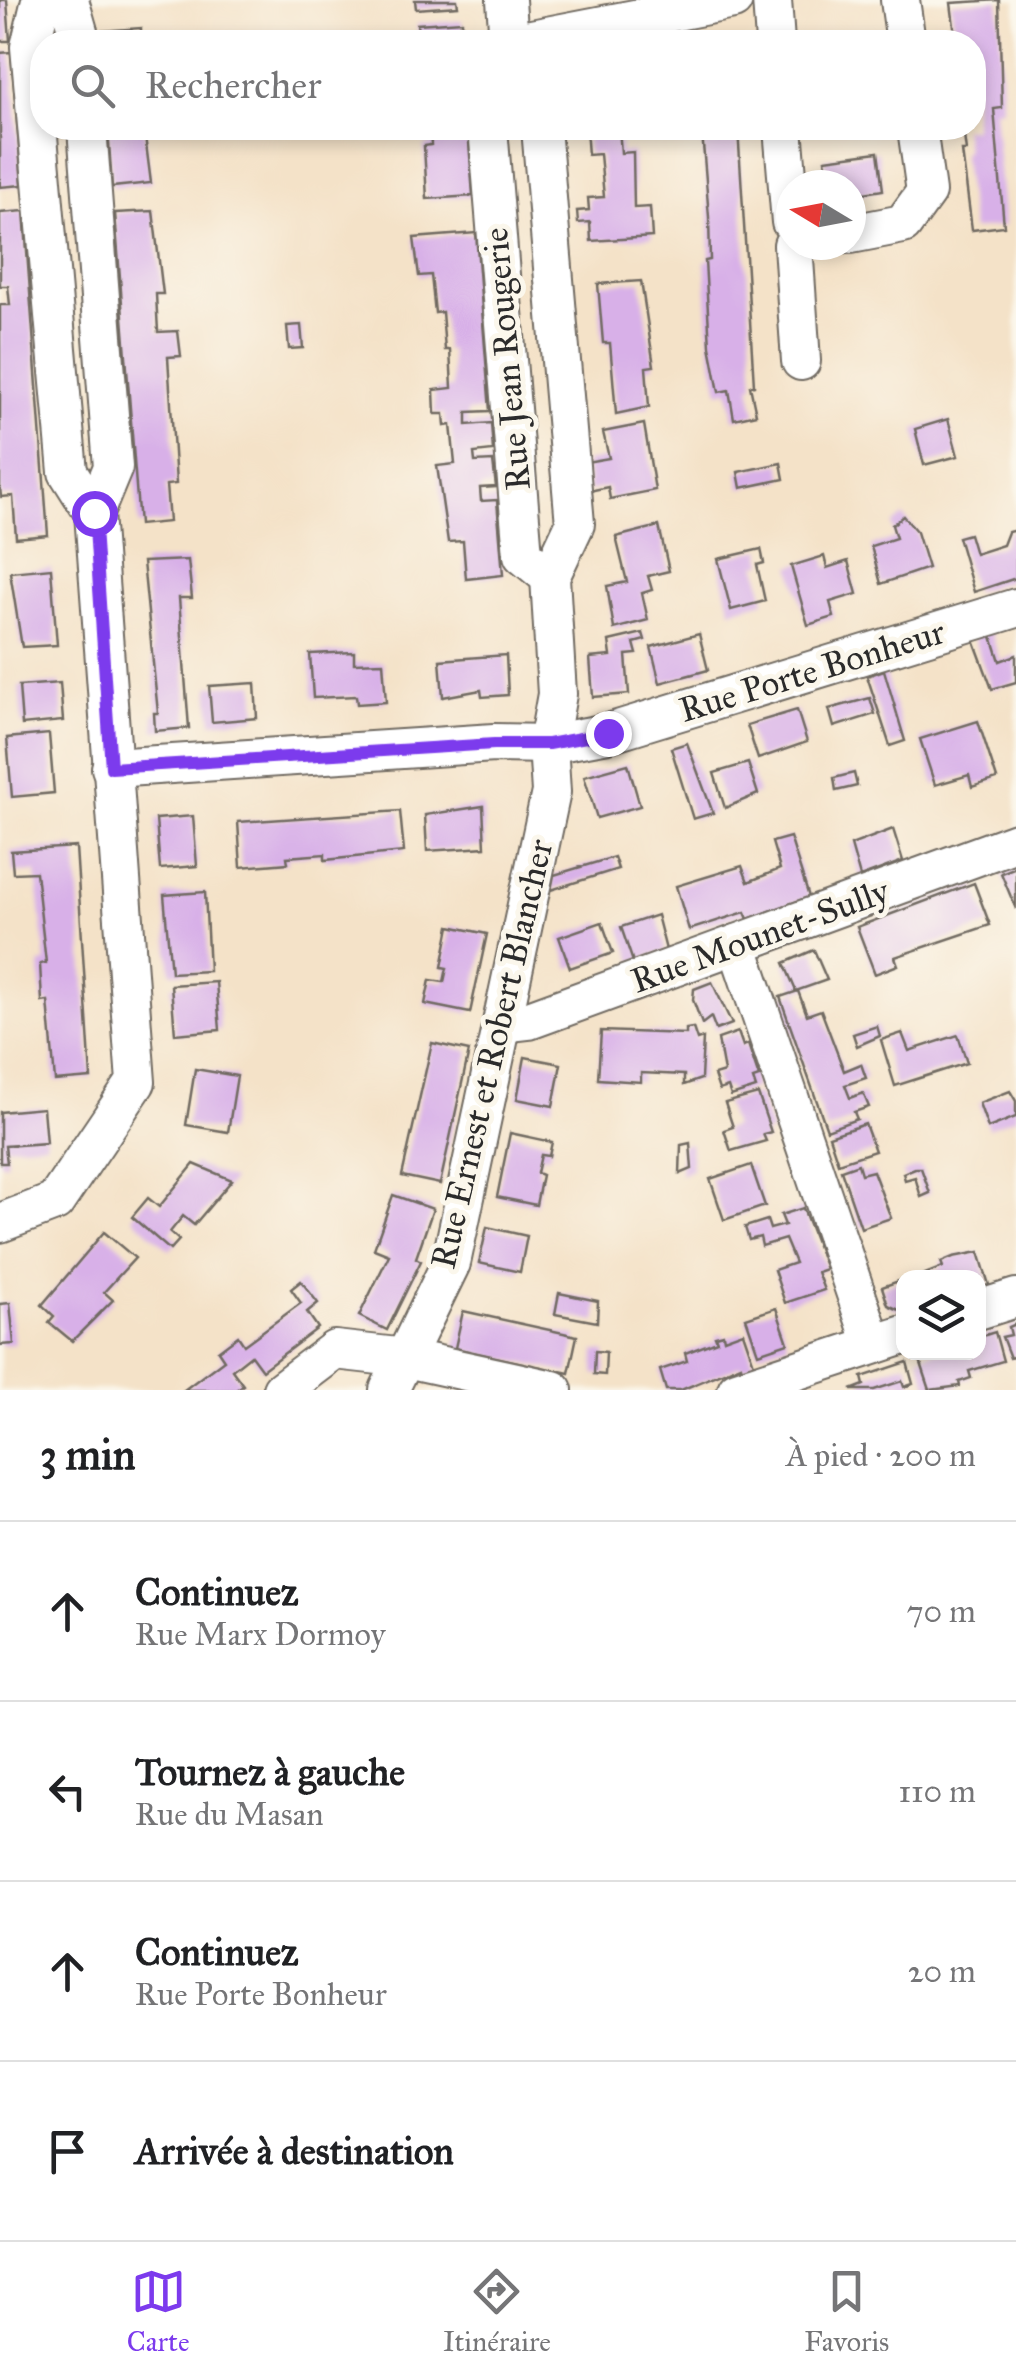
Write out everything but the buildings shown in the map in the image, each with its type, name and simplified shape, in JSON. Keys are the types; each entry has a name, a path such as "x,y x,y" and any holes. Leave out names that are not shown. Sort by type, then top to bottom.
{"street":[{"path":"34,30 42,0"},
{"path":"69,0 78,30"},
{"path":"506,0 511,30"},
{"path":"576,30 733,0"},
{"path":"772,0 775,30"},
{"path":"900,0 904,30"},
{"path":"38,140 68,472 94,513"},
{"path":"0,1224 55,1202 136,1082 94,513 113,466 89,140"},
{"name":"Rue Jean Rougerie","path":"489,140 522,555 550,577 576,524 541,140"},
{"path":"784,140 787,170"},
{"path":"866,231 903,224 926,192 919,140"},
{"path":"794,260 801,362"},
{"path":"548,744 558,694 550,577"},
{"name":"Rue Porte Bonheur","path":"111,768 548,744 608,733 1016,608"},
{"name":"Rue Ernest et Robert Blancher","path":"398,1374 451,1262 551,792 548,744"},
{"name":"Rue Mounet-Sully","path":"502,1023 529,1020 1016,842"},
{"path":"737,944 888,1340 737,1390"},
{"path":"986,1307 1016,1298"},
{"path":"282,1390 335,1350 398,1374 554,1390"}],"route":[{"path":"94,513 111,768 548,744 608,733"}]}
